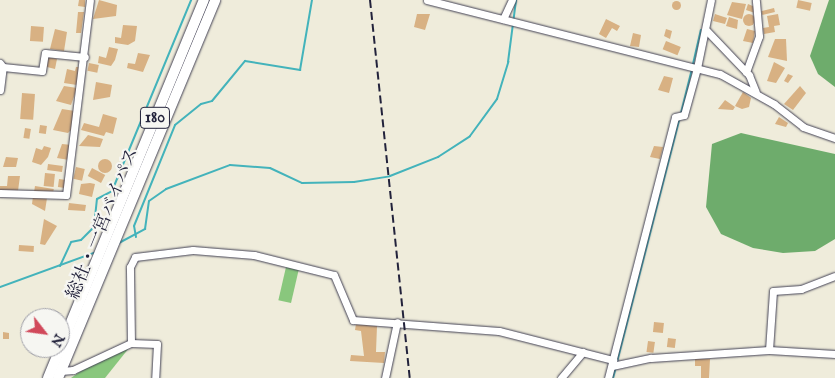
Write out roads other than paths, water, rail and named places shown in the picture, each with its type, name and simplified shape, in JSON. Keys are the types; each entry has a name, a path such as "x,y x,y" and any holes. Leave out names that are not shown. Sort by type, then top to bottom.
{"highway":[{"name":"総社・一宮バイパス","path":"54,376 106,236 204,0"},
{"name":"総社・一宮バイパス","path":"54,376 108,257 214,0"}],"street":[{"path":"0,193 66,195 85,57 90,0"},
{"path":"427,0 729,77 774,104 803,127 835,138"},
{"path":"505,20 512,0"},
{"path":"608,378 614,365 680,116 708,31 711,0"},
{"path":"746,72 759,36 756,0"},
{"path":"708,31 746,72 756,93"},
{"path":"0,90 2,65 42,71 46,53 85,57"},
{"path":"131,343 130,267 140,254 161,252 254,255 334,275 353,320 499,331 583,352 614,365 651,358 769,350 835,354"},
{"path":"769,350 773,291 801,289 835,276"},
{"path":"385,378 397,322"},
{"path":"54,376 72,370 131,343 157,344 155,378"},
{"path":"561,378 583,352"}],"waterway":[{"path":"60,266 71,242 81,240 94,227 97,199 112,191 191,0"},
{"path":"136,237 134,226 175,125 201,104 212,101 245,61 300,70 312,0"},
{"path":"117,244 145,229 149,201 166,189 230,165 270,168 302,183 354,182 390,176 438,157 470,136 497,99 508,62 516,0"},
{"path":"693,64 701,30"},
{"path":"681,113 692,69"},
{"path":"617,362 680,117"},
{"path":"0,287 96,252"},
{"path":"613,378 616,367"}],"railway":[{"path":"370,0 410,378"}]}
